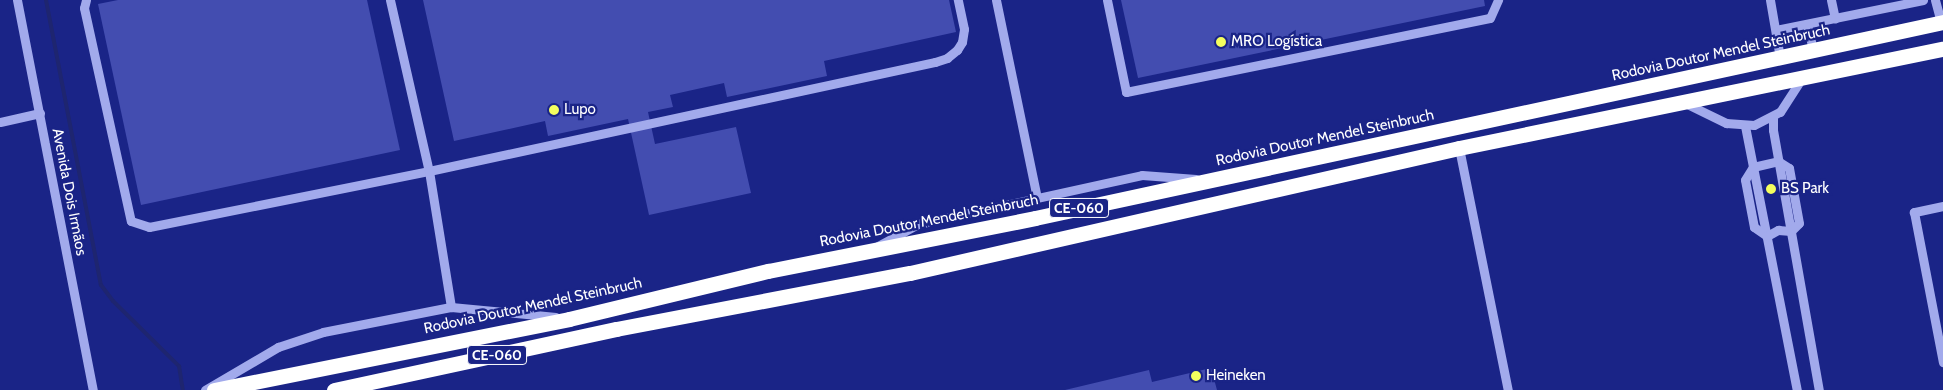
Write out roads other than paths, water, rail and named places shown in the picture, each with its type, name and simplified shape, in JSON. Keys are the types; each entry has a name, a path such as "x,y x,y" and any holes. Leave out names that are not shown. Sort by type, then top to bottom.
{"highway":[{"name":"Rodovia Doutor Mendel Steinbruch","path":"214,390 569,319 768,271 1206,181 1942,22"},
{"name":"CE-060","path":"334,390 374,385 616,329 910,273 1459,148 1943,48"}],"street":[{"name":"Avenida Dois Irmãos","path":"17,0 93,390"},
{"path":"86,0 84,8 131,221 149,227 429,171 935,62 952,54 962,42 964,28 958,0"},
{"path":"390,0 429,171 450,307"},
{"path":"996,0 1037,198"},
{"path":"1106,0 1126,92 1490,18 1498,0"},
{"path":"1770,0 1780,58"},
{"path":"1831,0 1835,19"},
{"path":"1776,30 1923,0"},
{"path":"1935,0 1942,22"},
{"path":"1807,24 1813,50"},
{"path":"1682,102 1726,123 1745,126 1764,122 1772,118 1791,98 1802,78"},
{"path":"0,122 40,113"},
{"path":"1772,118 1819,390"},
{"path":"1745,126 1797,390"},
{"path":"1459,148 1508,390"},
{"path":"1754,167 1778,161"},
{"path":"872,250 891,237 918,224 1142,175 1169,176 1206,181"},
{"path":"1943,206 1914,212 1943,362"},
{"path":"1767,236 1778,230 1791,231"},
{"path":"205,390 278,347 300,338 450,307 569,319"}],"waterway":[{"path":"46,0 101,285 113,301 179,366 183,390"}],"place":[{"name":"MRO Logística","path":"1221,42"},
{"name":"Lupo","path":"554,110"},
{"name":"BS Park","path":"1771,189"},
{"name":"Heineken","path":"1196,376"}]}
